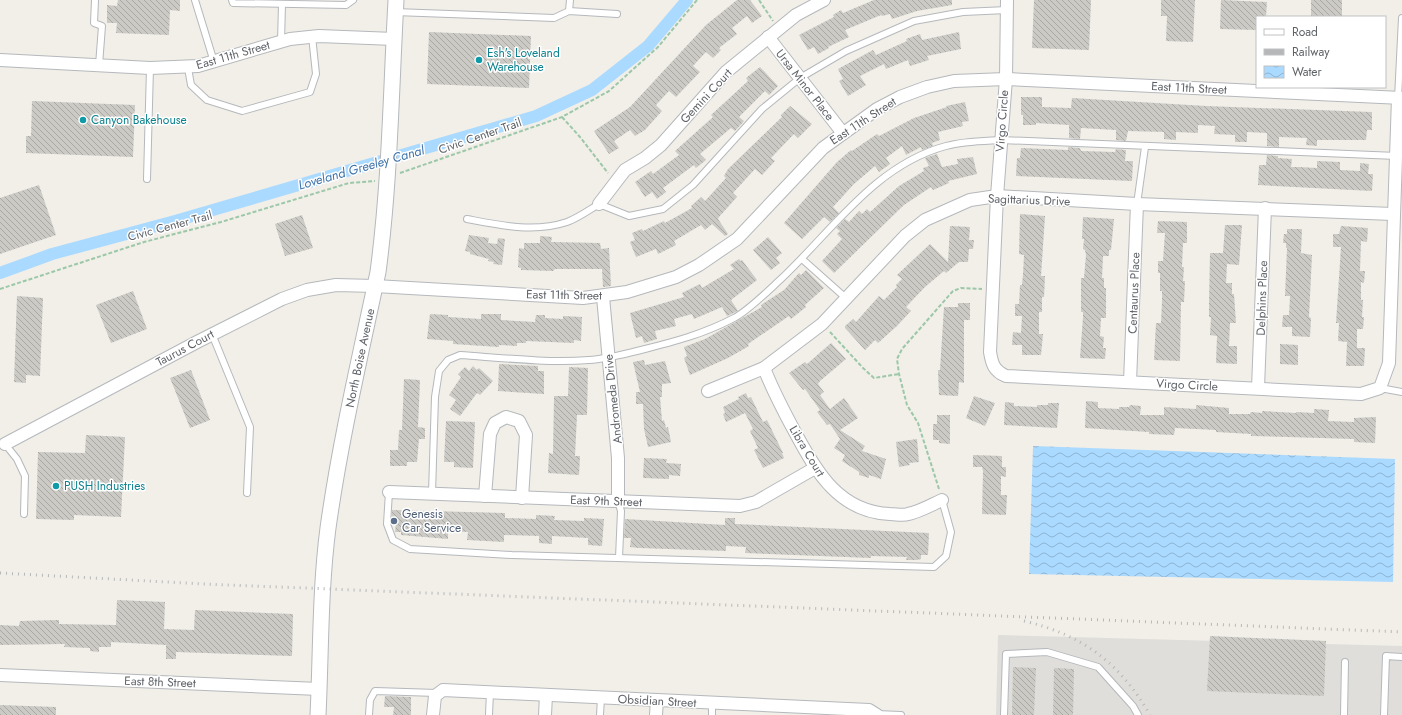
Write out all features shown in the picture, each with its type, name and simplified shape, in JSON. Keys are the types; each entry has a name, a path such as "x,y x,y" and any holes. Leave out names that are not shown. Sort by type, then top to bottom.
{"street":[{"name":"Gemini Court","path":"599,204 625,170 645,158 661,145 726,72 796,15 824,0"},
{"name":"Virgo Circle","path":"1007,5 1006,79 997,196 990,352 992,365 1000,374 1015,377 1361,394 1380,388"},
{"name":"North Boise Avenue","path":"318,715 328,530 341,449 375,286 381,249 387,177 395,6"},
{"name":"Ursa Minor Place","path":"773,33 800,78 842,132"},
{"name":"East 11th Street","path":"0,60 150,68 188,68 214,62 281,42 312,36 394,39"},
{"name":"East 11th Street","path":"375,286 583,298 603,297 653,285 676,277 699,265 737,238 823,148 842,132 877,109 900,97 927,87 954,81 1006,79 1299,90 1400,98"},
{"path":"1380,388 1389,363 1393,214 1399,156 1400,98"},
{"name":"Sagittarius Drive","path":"708,391 764,368 822,324 905,236 925,220 970,200 997,196 1137,204 1393,214"},
{"name":"Centaurus Place","path":"1130,382 1137,204"},
{"name":"Delphins Place","path":"1258,388 1265,208"},
{"name":"Taurus Court","path":"5,444 212,334 282,299 307,290 336,285 375,286"},
{"name":"Andromeda Drive","path":"603,297 618,458 618,502"},
{"name":"Libra Court","path":"764,368 775,396 815,468 829,486 845,499 863,510 879,514 908,515 942,500"},
{"path":"485,496 490,434 495,423 506,417 519,421 526,435 522,498"},
{"name":"East 9th Street","path":"389,492 740,506 756,502 815,468"},
{"name":"East 8th Street","path":"0,675 319,689"},
{"name":"Obsidian Street","path":"437,693 443,690 657,700 712,709 823,712 869,710 876,714"},
{"path":"433,715 434,699 437,693"},
{"path":"545,715 546,695"},
{"path":"656,715 657,700"}],"lane":[{"path":"95,0 94,23 102,26 99,65"},
{"path":"195,0 214,62"},
{"path":"232,0 233,3 346,5 353,0"},
{"path":"569,10 570,0"},
{"path":"281,42 282,4"},
{"path":"466,219 506,226 538,228 567,222 599,204 629,216 664,209 693,185 762,109 800,78 846,51 914,22 1007,5"},
{"path":"395,6 554,18 569,10 617,14"},
{"path":"1400,98 1402,18"},
{"path":"188,68 191,85 207,100 242,111 310,92 316,74 312,36"},
{"path":"147,179 150,68"},
{"path":"432,493 435,397 439,371 448,360 460,355 565,361 608,358 680,340 735,318 802,259 865,193 887,174 909,161 947,146 975,141 1001,140 1145,147 1399,156"},
{"path":"1137,204 1145,147"},
{"path":"802,259 847,299"},
{"path":"212,334 250,427 247,493"},
{"path":"1380,388 1402,392"},
{"path":"5,444 16,459 25,476 24,514"},
{"path":"389,492 387,524 393,540 410,549 512,555 934,567 946,556 951,532 942,500"},
{"path":"618,502 621,511 619,558"},
{"path":"1004,715 1006,654 1047,652 1098,667 1133,706 1138,715"},
{"path":"1384,715 1386,656 1402,657"},
{"path":"1344,715 1345,662"},
{"path":"369,715 370,700 375,691 437,693"},
{"path":"489,715 490,692"},
{"path":"600,715 601,698"},
{"path":"876,714 901,715"}],"path":[{"name":"Civic Center Trail","path":"0,289 144,242 221,222 349,183 372,182 562,117 609,91 658,47 697,0"},
{"path":"759,0 773,33"},
{"path":"562,117 580,137 615,183"},
{"path":"942,500 918,423 907,405 899,374 897,359 902,349 953,291 961,288 993,289"},
{"path":"822,324 874,378 899,374"}],"shaded area":[{"path":"998,635 1402,646 1402,715 996,715"}],"water":[{"path":"1033,446 1395,459 1393,582 1029,574"}],"building":[{"path":"118,0 180,0 180,11 170,10 169,35 116,33 117,23 107,23 107,5 117,6"},
{"path":"737,0 750,0 762,16 752,23 747,16 732,28 737,34 719,48 721,50 713,58 706,52 693,66 700,72 676,97 669,91 656,105 662,111 645,130 635,136 630,130 614,141 619,148 609,154 594,131 630,107 706,25"},
{"path":"874,0 952,0 952,5 917,11 892,19 890,14 881,15 845,30 849,37 828,47 829,48 818,54 814,47 808,50 799,35 834,17 833,15 841,10 843,13"},
{"path":"1034,0 1091,0 1089,50 1032,48"},
{"path":"1161,0 1195,0 1193,42 1166,41 1167,16 1161,16"},
{"path":"1221,0 1267,2 1266,16 1256,16 1256,30 1220,29"},
{"path":"1311,0 1342,0 1342,16 1311,16"},
{"name":"Esh's Loveland Warehouse","path":"429,32 531,36 529,88 427,84"},
{"path":"959,32 961,49 927,56 929,60 910,66 908,60 886,69 884,64 860,76 866,85 848,96 839,81 843,79 838,69 873,50 876,55 907,41 906,39 920,34 922,40"},
{"path":"760,67 778,86 769,95 765,91 739,117 744,121 735,131 731,128 700,154 706,160 696,168 694,165 663,188 666,192 657,199 652,192 645,197 635,182 651,171 653,174 679,155 675,151 713,117 711,115 748,81 746,78"},
{"path":"1021,97 1042,97 1042,107 1071,108 1072,98 1206,106 1372,112 1372,130 1367,130 1366,140 1317,140 1317,146 1306,145 1307,138 1279,137 1279,147 1267,146 1267,133 1247,132 1247,142 1235,142 1235,135 1214,134 1215,126 1198,125 1198,133 1176,132 1176,140 1164,139 1164,132 1128,131 1126,141 1116,140 1116,130 1081,128 1080,139 1069,138 1069,125 1036,123 1036,125 1023,125 1023,115 1021,115"},
{"name":"Canyon Bakehouse","path":"32,101 135,105 133,157 26,153 26,136 31,136"},
{"path":"965,102 969,121 962,122 963,126 938,132 940,140 932,143 933,146 922,150 921,147 906,155 902,146 886,158 890,164 879,172 875,166 854,184 833,207 839,213 830,222 824,217 802,239 784,223 837,162 851,150 852,151 877,134 879,136 914,118 947,107 946,106"},
{"path":"790,106 812,124 798,138 794,134 771,158 775,161 762,175 755,169 733,193 737,197 718,219 728,234 725,236 712,224 705,230 701,225 674,241 676,245 658,254 656,249 636,257 630,242 635,240 632,233 642,229 643,231 664,221 665,223 692,208 691,206 701,197 705,201 726,178 724,176 728,169 782,117 781,115"},
{"path":"1068,147 1080,148 1081,151 1115,152 1116,149 1126,150 1125,161 1133,161 1132,181 1016,176 1017,158 1020,158 1021,148 1068,150"},
{"path":"937,154 942,167 958,164 957,159 973,157 977,174 948,181 949,183 933,190 931,187 904,205 834,273 822,261 842,239 837,234 840,231 836,228 845,219 849,222 859,211 862,214 867,209 870,212 899,186 924,171 923,168 929,166 925,158"},
{"path":"1267,155 1278,156 1278,158 1292,159 1291,167 1317,168 1317,161 1340,162 1340,170 1360,171 1360,163 1369,164 1368,174 1373,174 1372,191 1258,185 1259,165 1266,165"},
{"path":"39,185 56,235 0,254 0,198"},
{"path":"1020,214 1045,216 1041,276 1045,276 1044,297 1042,297 1042,312 1039,312 1039,334 1043,334 1041,355 1022,355 1022,345 1012,345 1013,332 1021,333 1022,316 1015,316 1015,304 1019,304 1020,285 1022,285 1024,255 1019,254"},
{"path":"302,215 313,248 285,256 275,224"},
{"path":"1083,217 1114,219 1111,250 1109,250 1109,256 1103,256 1102,278 1104,278 1104,288 1106,288 1106,318 1101,318 1100,336 1104,337 1103,348 1106,348 1105,359 1080,358 1083,317 1083,312 1081,312 1081,278 1084,278 1086,255 1085,250 1083,249 1084,239 1082,239"},
{"path":"1158,221 1187,222 1187,243 1183,243 1182,267 1184,267 1183,281 1185,281 1184,302 1181,302 1180,361 1154,360 1156,323 1161,323 1162,302 1158,261 1163,261 1165,233 1157,233"},
{"path":"1225,225 1242,225 1239,265 1227,264 1226,283 1232,283 1232,294 1234,294 1236,323 1230,323 1229,346 1237,346 1237,364 1216,363 1217,336 1210,335 1210,253 1223,253"},
{"path":"950,226 970,227 969,240 974,240 973,249 969,249 968,262 959,262 946,273 944,271 925,287 906,307 911,311 897,326 878,343 875,340 865,350 845,328 845,326 853,319 856,322 879,296 884,300 897,287 896,285 902,279 897,275 930,244 948,262"},
{"path":"1341,226 1368,228 1367,242 1361,241 1360,271 1365,271 1364,283 1361,282 1361,300 1363,300 1362,317 1364,317 1363,329 1357,329 1357,348 1365,348 1364,366 1346,366 1347,342 1338,341 1339,323 1336,323 1341,247 1333,247 1333,234 1339,234"},
{"path":"1287,229 1302,229 1301,253 1312,255 1309,317 1311,318 1310,337 1292,336 1292,327 1282,327 1283,315 1289,315 1290,296 1285,296 1287,248 1286,243 1283,243 1284,234 1287,234"},
{"path":"469,235 489,238 488,243 497,244 498,238 505,239 502,265 493,264 494,262 488,261 489,259 470,254 470,252 465,251"},
{"path":"540,236 552,237 551,242 600,243 601,249 609,248 611,286 603,287 602,269 555,269 553,271 521,270 521,268 518,267 519,248 524,249 524,243 540,243"},
{"path":"768,237 782,253 776,258 780,263 771,270 753,250"},
{"path":"739,259 740,261 742,260 757,280 731,300 738,311 727,316 722,307 694,319 692,314 674,319 676,326 655,331 657,339 644,343 642,336 636,338 630,313 684,297 682,293 700,284 702,288 734,269 730,265"},
{"path":"806,270 824,288 805,305 806,307 791,319 789,316 748,344 749,346 728,358 690,375 684,358 687,356 684,347 705,339 762,307 761,305 784,290 799,273 801,275"},
{"path":"133,291 147,329 111,343 96,305"},
{"path":"17,296 43,298 40,376 26,375 26,383 14,382"},
{"path":"958,303 970,303 970,320 964,320 964,383 959,382 958,396 939,395 938,370 940,370 944,307 958,307"},
{"path":"430,314 448,315 448,317 481,319 481,314 501,314 501,320 535,322 536,315 545,315 545,318 563,319 563,316 582,317 581,341 574,340 574,343 526,341 526,343 517,343 517,346 499,345 499,347 453,344 453,341 427,339"},
{"path":"831,343 846,359 820,381 818,384 824,392 820,395 830,409 844,398 858,418 840,430 865,446 862,451 886,459 881,479 869,475 869,478 859,475 859,472 842,461 845,455 834,448 840,439 830,424 827,425 817,412 820,410 805,389 803,390 789,373 805,362 807,364"},
{"path":"1280,344 1298,345 1298,365 1280,364"},
{"path":"644,360 645,365 665,361 671,383 662,384 662,397 660,397 662,421 664,420 666,428 668,427 671,442 648,447 644,429 643,404 636,404 636,392 640,392 633,362"},
{"path":"499,364 538,366 538,371 544,371 544,394 498,391"},
{"path":"473,366 477,370 479,368 493,381 480,395 477,393 460,416 450,409 456,400 449,395 461,377 458,374 465,367 469,371"},
{"path":"569,367 588,368 587,415 577,415 575,456 580,456 579,475 548,473 549,453 553,454 554,396 568,396"},
{"path":"191,370 210,420 190,428 170,378"},
{"path":"404,379 420,380 418,427 425,428 425,439 419,439 417,462 407,462 407,466 390,466 390,450 398,450 399,430 402,430"},
{"path":"746,393 748,398 751,397 763,422 767,420 783,453 784,458 763,468 754,450 758,448 750,431 753,429 745,413 726,422 723,414 725,413 723,407 739,399 738,397"},
{"path":"974,396 995,403 985,426 966,418"},
{"path":"1086,401 1098,402 1098,408 1119,409 1119,407 1129,407 1130,405 1141,406 1140,415 1164,415 1164,407 1196,409 1196,405 1229,408 1229,414 1250,414 1251,412 1262,413 1262,411 1314,413 1314,409 1329,410 1328,421 1354,422 1354,418 1376,417 1375,443 1354,442 1354,439 1251,436 1251,434 1216,432 1216,430 1175,428 1174,435 1085,428"},
{"path":"1005,402 1014,403 1014,406 1037,407 1037,405 1048,405 1048,403 1059,403 1057,428 1004,425"},
{"path":"937,415 950,415 950,444 939,443 939,440 933,440 933,424 937,424"},
{"path":"446,421 475,422 473,468 454,467 454,462 444,462"},
{"path":"86,435 125,437 121,517 74,515 74,520 36,519 38,452 85,453"},
{"path":"917,439 919,462 909,463 910,465 899,467 896,442"},
{"path":"973,455 1002,456 1002,467 1006,467 1006,477 1001,476 1001,495 1007,495 1006,515 982,514 983,471 982,467 973,467"},
{"path":"644,458 667,459 666,463 681,464 680,476 669,475 669,479 643,478"},
{"path":"392,510 505,513 505,518 536,519 536,515 555,516 554,520 584,521 584,518 604,519 602,546 588,545 588,538 552,536 552,544 539,543 539,536 504,535 504,542 467,540 468,532 448,531 448,539 401,535 401,532 395,532 396,523 392,523"},
{"path":"725,518 735,518 735,524 929,533 928,555 921,555 921,559 917,560 906,560 907,557 871,556 871,558 745,553 746,547 726,546 726,551 639,548 630,547 631,538 624,538 625,519 725,525"},
{"path":"117,600 165,602 164,629 194,630 195,610 293,614 292,656 176,652 176,659 166,659 166,645 111,642 111,647 99,647 99,652 90,651 90,648 64,647 65,644 0,645 0,625 19,626 20,621 59,620 59,624 116,625"},
{"path":"1210,636 1326,641 1324,696 1207,691"},
{"path":"1013,667 1036,668 1034,715 1012,715"},
{"path":"1054,668 1074,669 1073,715 1053,715"},
{"path":"385,696 411,697 411,715 393,715 394,707 384,707"},
{"path":"0,705 56,707 56,715 0,715"}],"waterway":[{"name":"Loveland Greeley Canal","path":"0,273 52,254 175,221 536,116 592,90 648,46 687,0"}],"railway":[{"path":"0,573 204,584 1402,632"},
{"path":"1024,621 1064,634 1082,643 1098,654 1113,666 1126,680 1150,715"}],"place":[{"name":"Esh's Loveland Warehouse","path":"479,60"},
{"name":"Canyon Bakehouse","path":"83,120"},
{"name":"PUSH Industries","path":"56,486"},
{"name":"Genesis Car Service","path":"394,521"}]}
